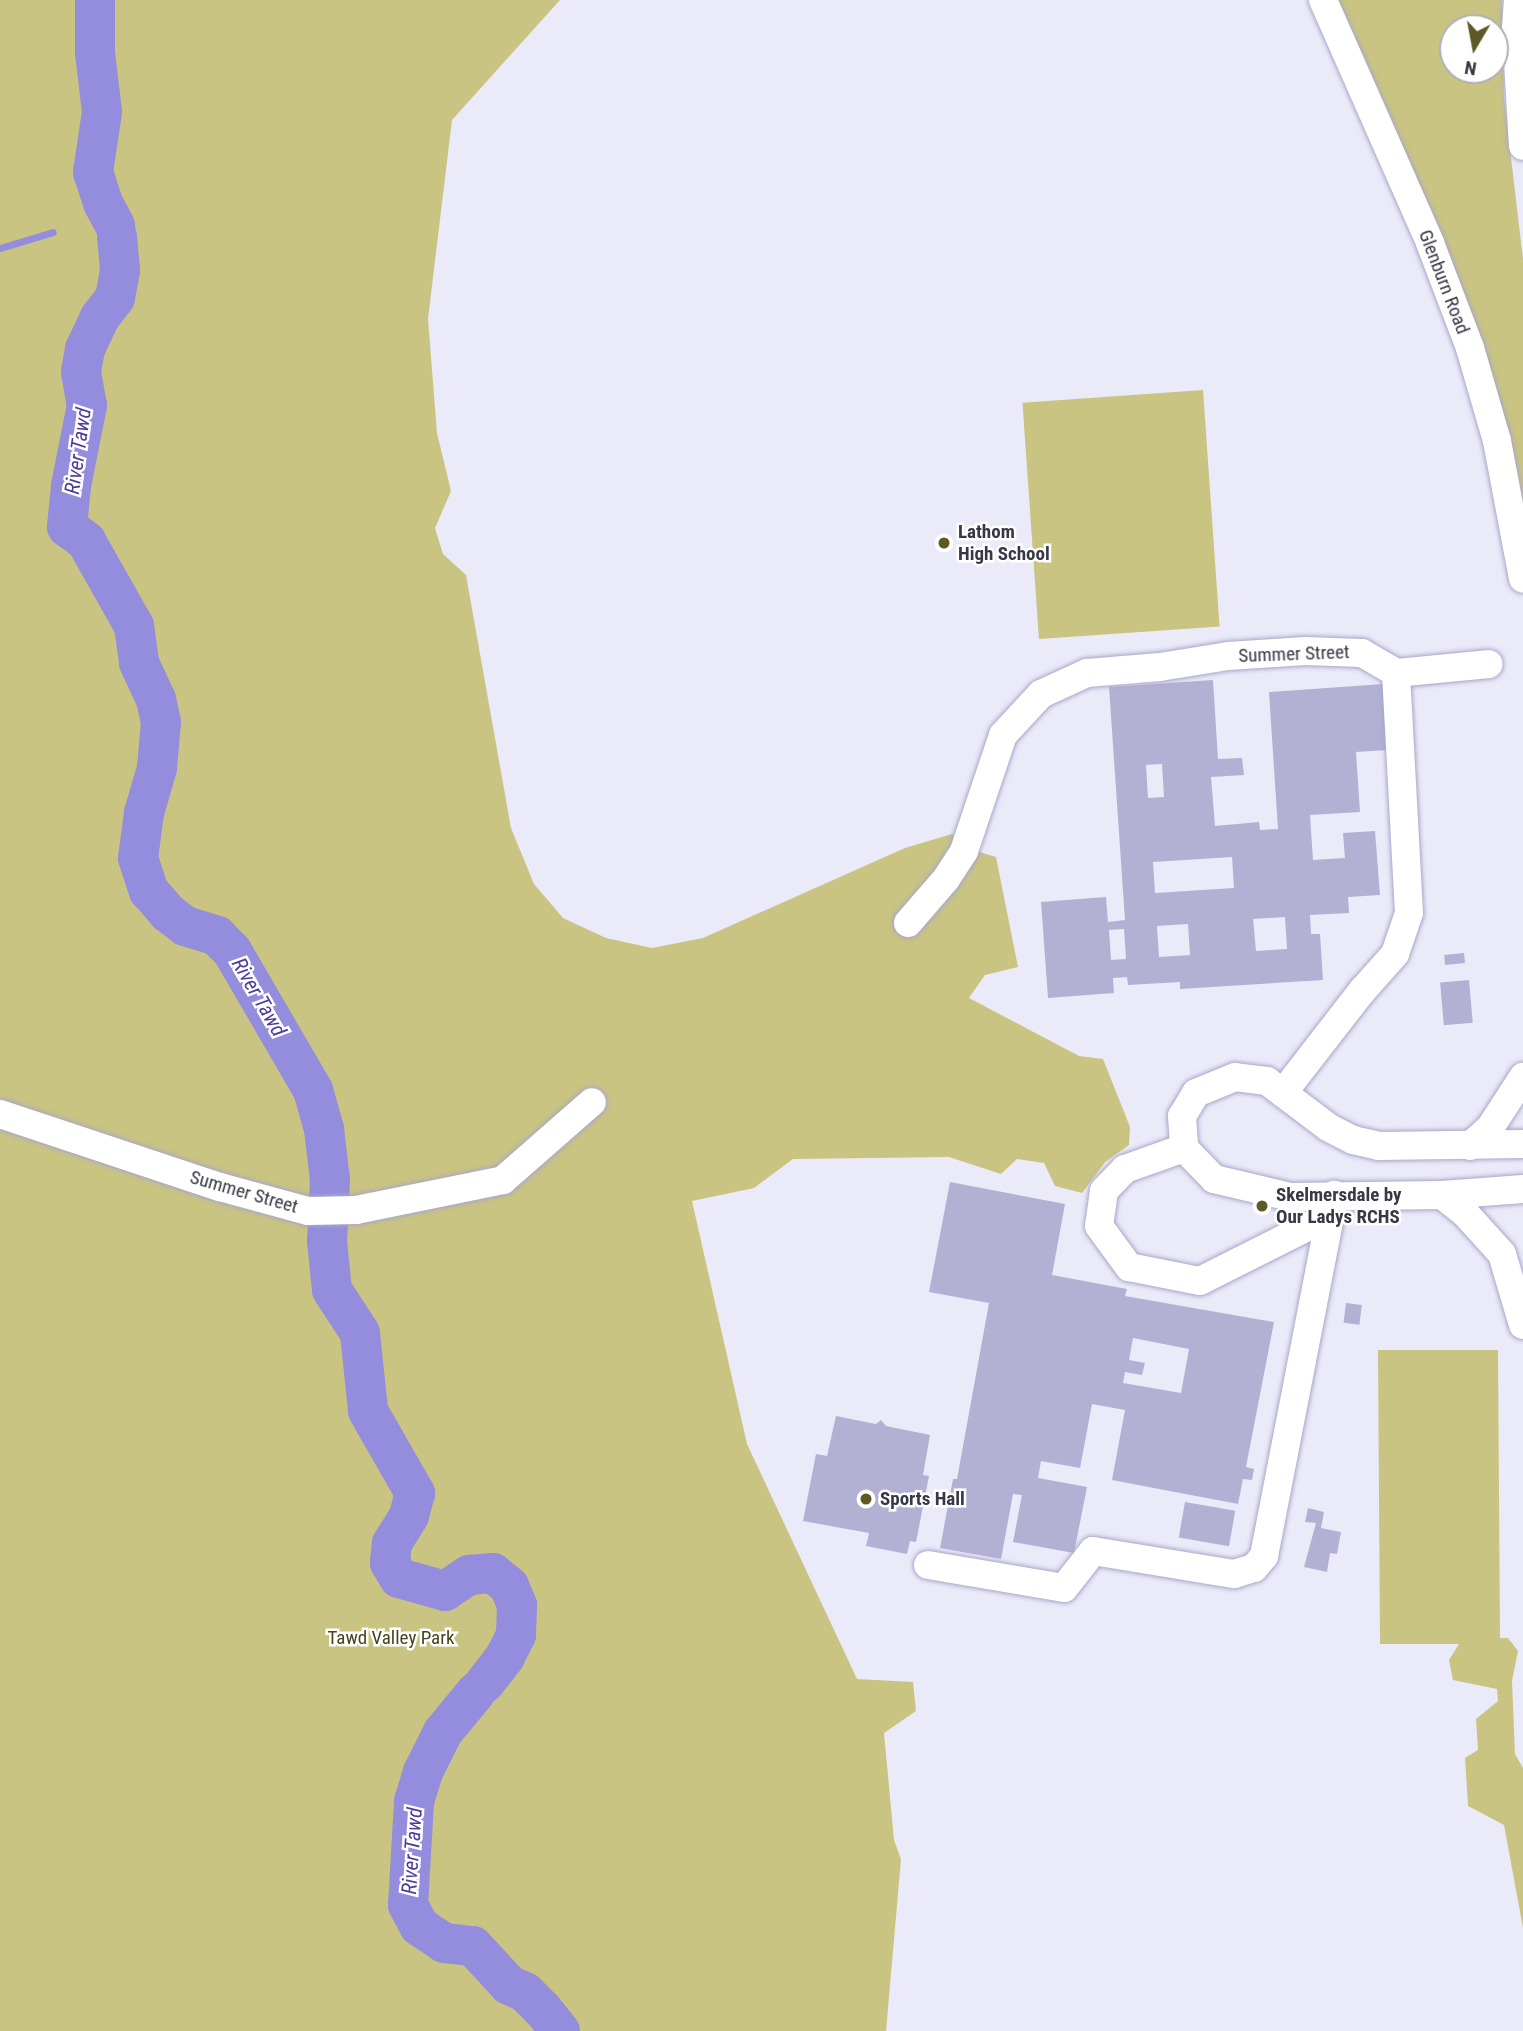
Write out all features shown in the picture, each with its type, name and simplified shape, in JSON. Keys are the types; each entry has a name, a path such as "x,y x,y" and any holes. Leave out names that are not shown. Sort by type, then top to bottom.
{"street":[{"name":"Glenburn Road","path":"1323,0 1430,243 1470,348 1497,441 1523,579"},
{"path":"1518,0 1516,28 1523,146"},
{"name":"Summer Street","path":"908,923 946,879 964,851 1003,735 1041,694 1087,673 1160,667 1228,656 1305,651 1362,653 1395,673"},
{"path":"1283,1093 1362,991 1395,954 1409,913 1395,673 1489,664"},
{"path":"1523,1144 1379,1146 1353,1140 1328,1127 1267,1080 1235,1077 1196,1093 1182,1116 1184,1148 1214,1179 1291,1198 1331,1205 1523,1189"},
{"path":"1470,1146 1490,1128 1523,1077"},
{"name":"Summer Street","path":"0,1114 220,1186 307,1211 356,1210 503,1180 592,1102"},
{"path":"1184,1148 1125,1169 1104,1191 1099,1226 1129,1267 1200,1281 1331,1205"},
{"path":"1442,1195 1465,1213 1502,1254 1523,1325"},
{"path":"928,1565 1064,1588 1094,1551 1234,1574 1254,1568 1264,1556 1331,1205"}],"green space":[{"name":"Tawd Valley Park","path":"0,0 560,0 452,120 428,319 437,433 451,491 435,528 443,554 466,575 511,828 534,884 563,918 606,938 652,948 703,938 905,848 952,834 969,849 996,857 1018,967 985,975 969,998 1079,1056 1103,1059 1130,1127 1129,1145 1105,1162 1082,1193 1055,1186 1044,1163 1017,1159 1001,1174 949,1157 793,1159 754,1188 692,1201 747,1444 857,1679 913,1682 916,1711 884,1733 894,1840 901,1859 886,2031 0,2031"},
{"path":"1334,0 1502,0 1502,14 1439,14 1439,84 1504,84 1523,259 1523,506"},
{"path":"1203,390 1220,626 1039,639 1022,403"},
{"path":"1378,1350 1498,1350 1500,1638 1508,1638 1518,1651 1512,1681 1515,1754 1523,1768 1523,1928 1504,1825 1468,1806 1465,1758 1478,1750 1476,1719 1498,1701 1497,1689 1453,1680 1449,1660 1459,1644 1380,1644"}],"building":[{"path":"1213,680 1218,759 1242,758 1244,775 1211,777 1215,826 1259,822 1260,830 1278,829 1269,692 1383,684 1388,750 1356,752 1360,812 1310,815 1313,860 1345,858 1343,833 1375,831 1380,895 1348,897 1349,913 1310,915 1311,934 1320,934 1323,980 1180,989 1180,982 1128,985 1127,977 1113,978 1114,993 1048,998 1041,902 1106,897 1108,922 1125,920 1109,687","holes":["1162,764 1164,797 1148,798 1146,765","1232,857 1234,888 1155,893 1153,862","1285,917 1287,949 1256,951 1253,919","1188,924 1190,955 1159,957 1157,926","1124,929 1126,959 1111,960 1109,930"]},
{"path":"1464,953 1465,963 1445,965 1444,955"},
{"path":"1469,980 1473,1023 1444,1025 1440,983"},
{"path":"950,1182 1065,1204 1052,1275 1127,1289 1125,1296 1274,1322 1246,1467 1254,1469 1252,1480 1243,1479 1238,1504 1112,1480 1125,1410 1092,1404 1080,1468 1041,1461 1038,1478 1087,1487 1074,1553 1013,1542 1022,1495 1013,1494 1001,1559 940,1548 953,1479 957,1479 989,1303 929,1292","holes":["1133,1338 1189,1349 1181,1393 1123,1383 1125,1372 1142,1375 1145,1363 1129,1360"]},
{"path":"1346,1303 1362,1305 1359,1325 1344,1323"},
{"name":"Sports Hall","path":"836,1416 876,1424 881,1420 886,1426 930,1435 923,1475 929,1476 916,1542 910,1541 907,1554 866,1546 869,1533 803,1521 816,1454 827,1456"},
{"path":"1185,1502 1235,1511 1229,1546 1179,1537"},
{"path":"1308,1508 1324,1512 1321,1528 1341,1532 1337,1554 1330,1553 1327,1572 1304,1567 1316,1523 1305,1522"}],"waterway":[{"name":"River Tawd","path":"95,0 95,53 102,112 93,172 103,203 115,226"},
{"path":"0,248 53,232"},
{"name":"River Tawd","path":"117,236 120,270 115,298 100,317 85,349 81,372 87,405 71,486 67,527 86,541 134,626 139,663 156,699 161,722 157,768 144,813 138,858 149,891 168,913 185,926 217,936 232,951 313,1090 324,1129 330,1180 327,1241 332,1290 360,1333 368,1411 415,1493 409,1516 392,1543 390,1563 399,1578 445,1591 469,1575 493,1573 509,1586 517,1605 516,1635 505,1657 485,1683"},
{"name":"River Tawd","path":"476,1692 443,1732 423,1772 414,1802 408,1905 419,1926 444,1943 473,1946 509,1985 525,1992 560,2031"}],"place":[{"name":"Lathom High School","path":"944,543"},
{"name":"Skelmersdale by Our Ladys RCHS","path":"1262,1206"},
{"name":"Sports Hall","path":"866,1499"}]}
